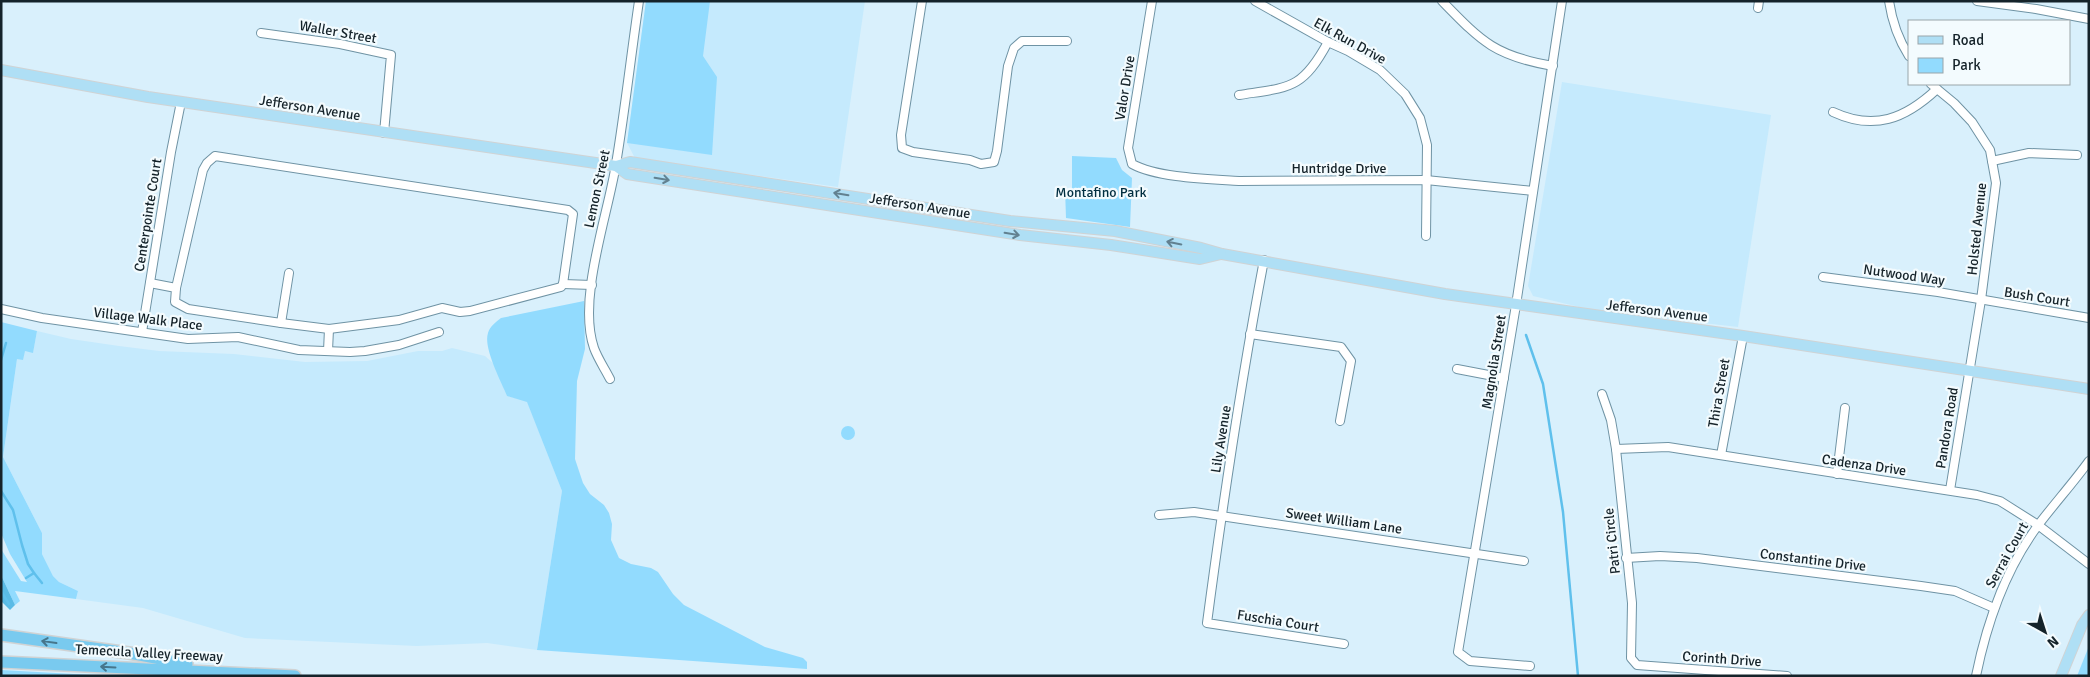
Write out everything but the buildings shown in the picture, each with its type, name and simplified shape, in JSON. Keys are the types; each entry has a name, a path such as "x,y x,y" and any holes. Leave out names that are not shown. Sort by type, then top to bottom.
{"highway":[{"path":"1,635 129,653 226,672"},
{"name":"Temecula Valley Freeway","path":"1,662 294,676"}],"main road":[{"name":"Jefferson Avenue","path":"1,70 148,98 384,133 616,166 630,162 1010,221 1115,231 1222,254 1264,260 1445,294 1743,336 2089,389"},
{"name":"Jefferson Avenue","path":"616,166 627,174 1020,235 1111,245 1200,259 1222,254"},
{"path":"893,216 905,211 986,223 1010,221"},
{"path":"2061,676 2082,625 2089,615"}],"street":[{"name":"Lemon Street","path":"610,379 594,348 590,324 592,285 601,227 616,166 639,1"},
{"path":"922,1 903,122 902,148 913,152 970,160 981,164 994,162 1008,66 1014,48 1022,41 1067,41"},
{"name":"Valor Drive","path":"1145,171 1132,164 1128,148 1152,1"},
{"name":"Elk Run Drive","path":"1255,1 1380,70 1405,94 1420,118 1427,145 1426,236"},
{"path":"1442,1 1490,46 1524,61 1552,66"},
{"name":"Magnolia Street","path":"1530,666 1470,661 1458,652 1516,305 1562,1"},
{"path":"1889,1 1892,20 1902,46 1908,55"},
{"path":"1977,1 2036,8 2089,19"},
{"name":"Waller Street","path":"261,33 340,44 392,55 384,133"},
{"path":"1239,95 1289,87 1307,75 1318,61 1328,42"},
{"path":"1833,112 1849,120 1869,123 1892,118 1909,112 1934,87"},
{"name":"Holsted Avenue","path":"1934,87 1954,103 1972,122 1990,150 1996,183 1970,370"},
{"name":"Centerpointe Court","path":"142,332 171,152 181,102"},
{"path":"1992,161 2029,153 2078,155"},
{"path":"564,284 574,219 573,214 568,210 215,156 207,163 203,170 176,288 175,302 188,308 329,329 399,320 442,308 460,312 470,311 560,287 564,284 592,285"},
{"name":"Huntridge Drive","path":"1145,171 1239,181 1426,180 1533,191"},
{"name":"Lily Avenue","path":"1207,623 1250,334 1264,260"},
{"path":"281,323 289,273"},
{"name":"Nutwood Way","path":"1823,277 1981,300"},
{"path":"150,283 176,288"},
{"name":"Bush Court","path":"1981,300 2089,318"},
{"name":"Village Walk Place","path":"1,309 42,318 188,339 238,338 298,350 350,352 399,345 439,332"},
{"path":"328,351 329,329"},
{"path":"1250,334 1341,347 1351,361 1340,420"},
{"name":"Thira Street","path":"1721,456 1743,336"},
{"path":"1457,369 1504,378"},
{"name":"Pandora Road","path":"1950,490 1970,370"},
{"name":"Patri Circle","path":"1602,394 1611,420 1616,449 1632,602 1631,658 1637,665 1656,667"},
{"path":"1836,474 1845,408"},
{"name":"Cadenza Drive","path":"1616,449 1668,446 1721,456 1977,495 2000,501 2038,525 2089,564"},
{"name":"Serrai Court","path":"1976,676 1984,637 2011,568 2038,525 2089,461"},
{"name":"Sweet William Lane","path":"1159,515 1194,512 1524,561"},
{"name":"Constantine Drive","path":"1626,558 1660,556 1696,558 1921,586 1955,591 1994,608"},
{"name":"Fuschia Court","path":"1207,623 1344,644"},
{"name":"Corinth Drive","path":"1656,667 1787,676"}],"shaded area":[{"path":"646,1 865,1 838,187 635,158 627,143"},
{"path":"1562,82 1771,115 1738,327 1592,310 1533,296 1528,286"},
{"path":"37,331 71,339 159,351 234,354 305,362 367,361 418,351 442,351 452,348 485,356 494,364 507,396 527,401 562,491 537,650 487,643 417,646 245,638 143,608 76,599 78,591 59,582 53,576 42,554 42,533 3,457 17,359 25,351 33,352"},
{"path":"1,575 15,605 10,610 1,601"}],"green space":[{"path":"646,1 710,1 703,56 717,77 712,155 627,143"},
{"name":"Montafino Park","path":"1072,156 1116,158 1122,170 1132,178 1130,227 1066,218 1065,189 1072,189"},
{"path":"584,301 585,349 577,381 575,459 583,483 590,494 604,505 609,513 612,524 611,540 619,558 631,564 651,568 658,572 673,594 684,605 765,647 803,658 807,662 807,669 537,650 562,491 527,402 507,396 490,356 487,339 490,328 501,318"},
{"path":"1,322 37,331 33,353 25,351 23,360 17,359 3,457 42,533 42,554 53,576 59,582 78,591 76,599 15,591 20,601 15,605 1,575 1,549 21,581 27,582 10,554 1,533"},
{"path":"845,426 851,426 855,433 851,440 845,440 841,436 841,430"},
{"path":"2089,646 2089,676 2077,676"},
{"path":"1,670 110,676 1,676"}],"waterway":[{"path":"1526,335 1543,384 1563,512 1578,676"},
{"path":"1,360 6,343"},
{"path":"1,491 13,510 28,564 34,573"},
{"path":"26,578 34,573 42,583"},
{"path":"1,591 9,604"}]}
